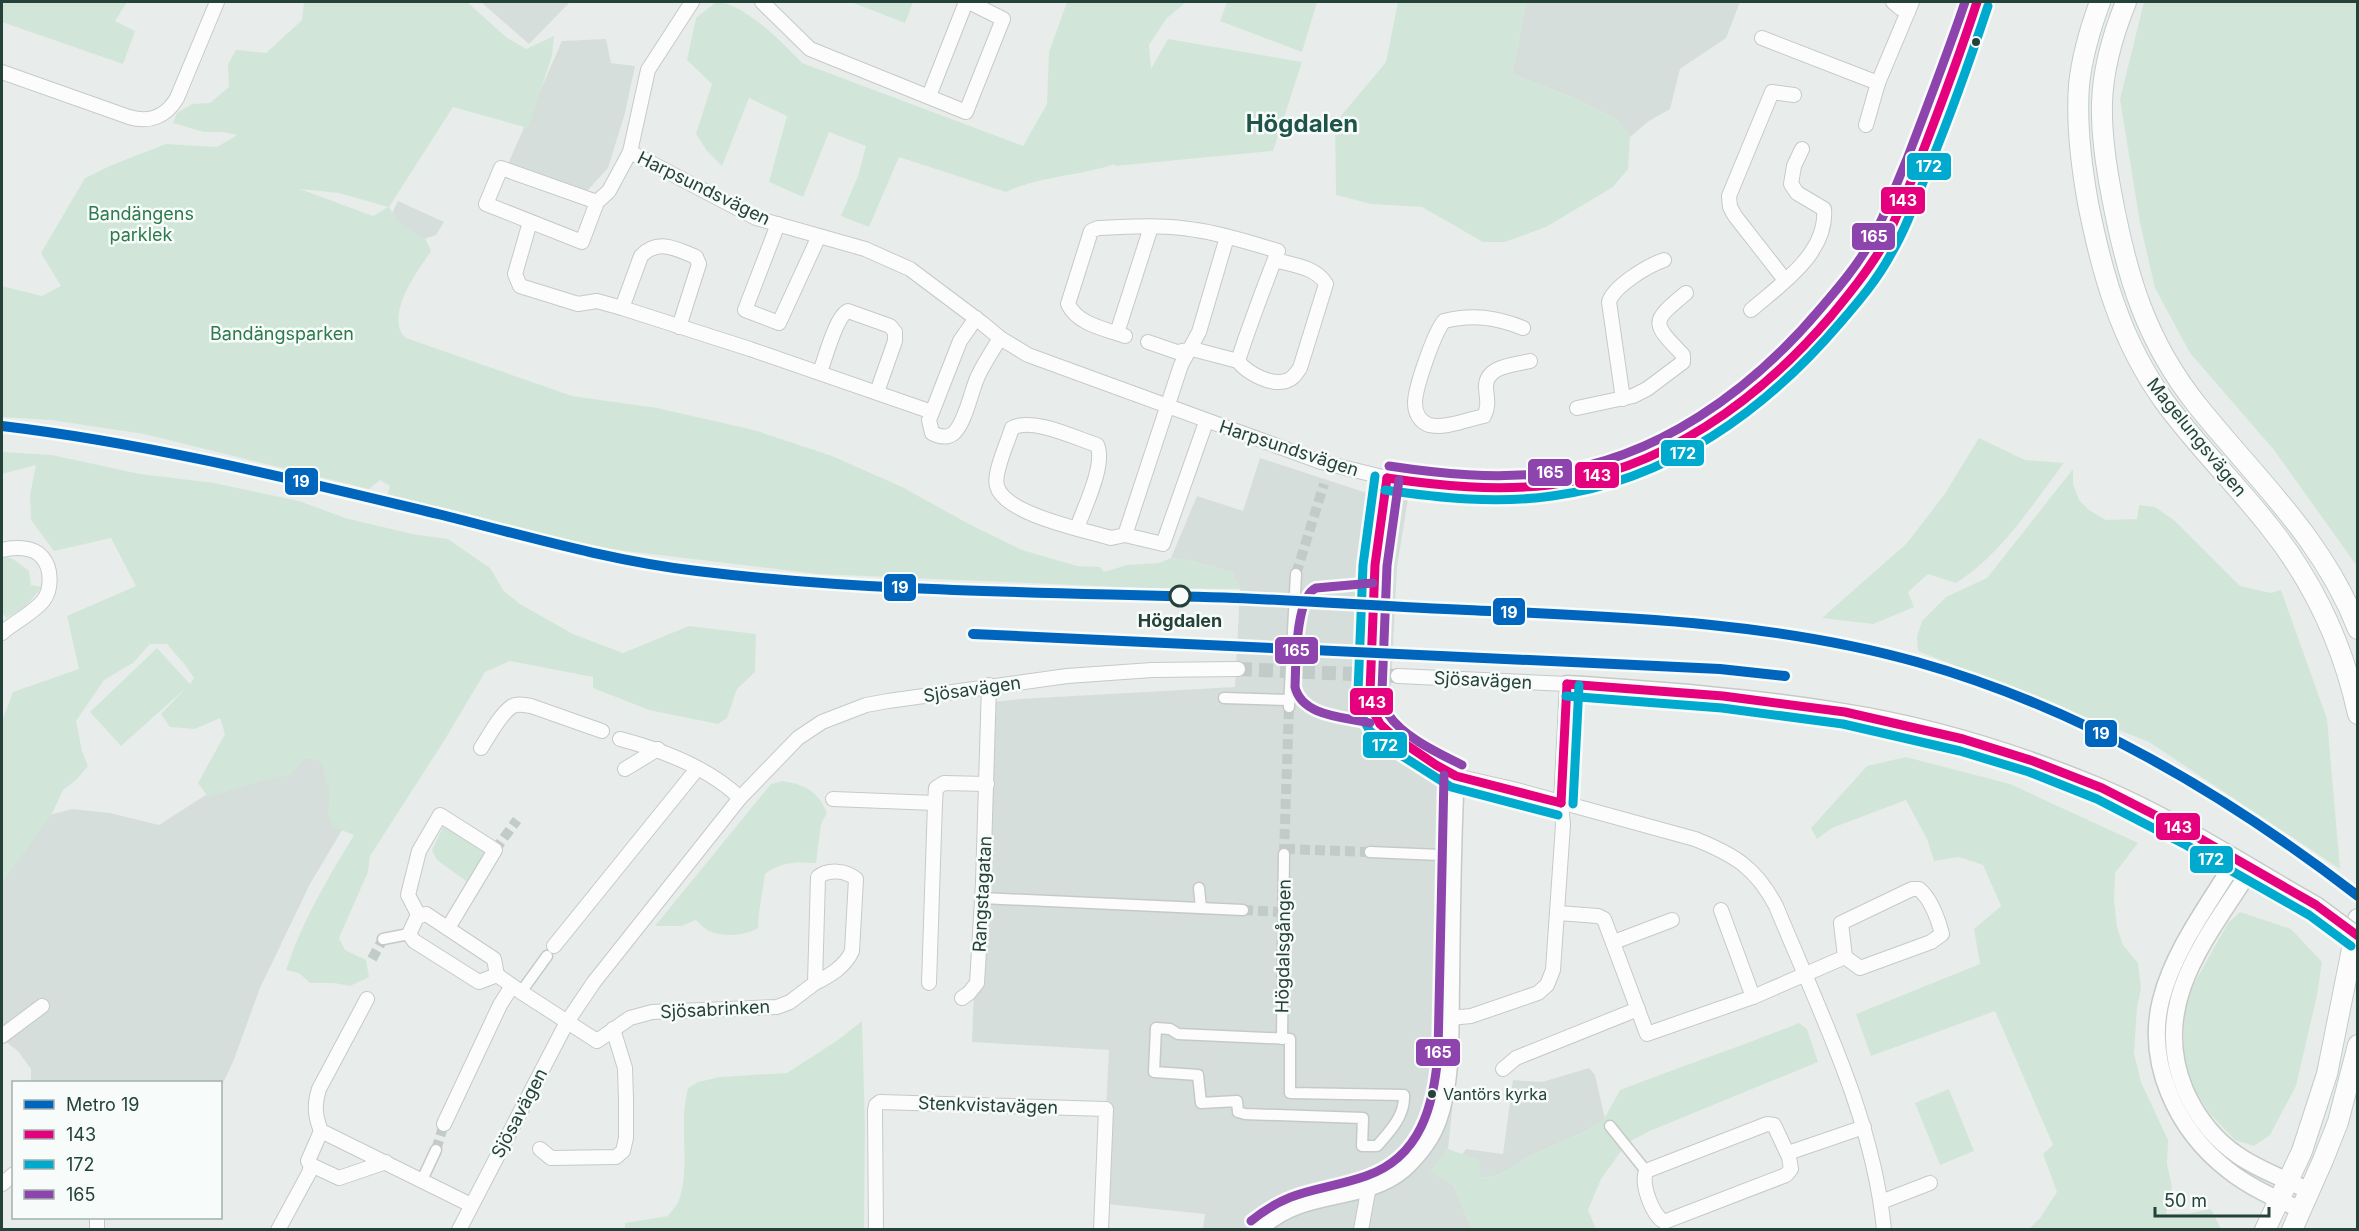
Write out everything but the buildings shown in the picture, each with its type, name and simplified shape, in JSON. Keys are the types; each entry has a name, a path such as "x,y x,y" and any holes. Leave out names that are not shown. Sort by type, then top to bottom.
{"main road":[{"name":"Magelungsvägen","path":"2100,2 2082,66 2078,135 2091,219 2116,313 2127,339 2163,399 2271,527 2299,567 2331,629 2346,670 2358,714"},
{"name":"Magelungsvägen","path":"2126,2 2117,24 2106,66 2102,101 2102,131 2114,206 2135,296 2157,344 2186,390 2280,501 2319,553 2358,629"},
{"path":"2265,1230 2306,1141 2327,1074 2358,919"},
{"path":"2292,1230 2337,1122 2358,1046"}],"street":[{"path":"2,72 129,117 142,121 153,119 171,108 177,98 217,2"},
{"path":"597,202 501,168 486,204 582,242 597,202 609,191 630,152 648,70 692,2"},
{"path":"762,2 810,49 966,112 1003,19 968,2 929,96"},
{"path":"1866,124 1878,83 1910,7 1900,8 1893,2"},
{"name":"Harpsundsvägen","path":"630,152 756,218 865,249 910,269 1000,338 1028,355 1206,422 1322,462 1387,478 1452,487 1506,488 1545,485 1630,464 1686,439 1705,429 1760,389 1795,357 1864,275 1884,243 1949,85 1977,2"},
{"path":"1761,38 1878,83"},
{"path":"1785,280 1735,216 1730,207 1729,196 1772,92 1794,95"},
{"path":"1751,310 1810,255 1825,217 1824,209 1794,191 1791,183 1794,165 1802,149"},
{"path":"530,222 515,274 520,286 578,304 597,301 622,308 820,372 932,412"},
{"name":"Harpsundsvägen","path":"778,224 745,310 779,323 819,236"},
{"path":"1151,227 1121,335 1081,321 1071,312 1068,304 1087,239 1091,231 1098,228 1151,227 1196,230 1278,251 1238,361"},
{"path":"1125,535 1181,364 1192,349 1199,332 1227,237"},
{"path":"622,308 641,256 647,249 657,245 669,247 696,257 699,264 679,327"},
{"path":"1148,342 1177,351 1192,349 1238,361 1245,370 1277,382 1294,376 1300,368 1326,284 1322,277 1308,269 1275,260"},
{"path":"1623,399 1609,302 1611,294 1650,265 1664,260"},
{"path":"1577,408 1623,399 1647,389 1683,362 1683,355 1661,333 1658,323 1661,314 1686,293"},
{"path":"820,372 838,322 843,313 848,311 890,326 895,332 895,341 877,392"},
{"path":"1523,328 1493,318 1477,316 1444,321 1439,327 1426,362 1414,402 1416,411 1420,419 1430,425 1484,416 1488,403 1486,386 1488,376 1493,370 1530,361"},
{"path":"976,318 960,341 932,412 929,420 932,433 938,436 948,436 954,433 978,374 1000,338"},
{"name":"Harpsundsvägen","path":"1077,528 1098,470 1100,452 1097,445 1034,424 1019,424 1012,428 997,473 996,484 1001,496 1010,504 1025,512 1077,528 1111,538 1125,535 1163,544 1206,422"},
{"path":"1387,478 1375,565 1370,693 1373,711 1380,724 1392,735 1456,776 1695,840 1720,849 1746,865 1768,891 1776,906 1838,1056 1864,1127 1881,1202 1884,1230"},
{"path":"2,550 12,548 29,550 42,557 49,574 50,586 44,599 2,633"},
{"path":"1224,698 1289,704 1296,574"},
{"name":"Sjösavägen","path":"459,1230 567,1022 594,982 740,798 798,738 822,722 866,705 989,685 1067,676 1141,671 1238,669"},
{"name":"Sjösavägen","path":"1398,676 1567,684"},
{"path":"1450,1018 1472,1016 1538,993 1547,985 1554,970 1563,825 1561,803 1567,684 1724,696 1804,706 1894,722 1964,739 2034,761 2102,788 2152,813 2316,905 2358,936"},
{"name":"Rangstagatan","path":"962,998 977,983 987,784 989,685"},
{"path":"481,748 506,713 519,704 602,730"},
{"path":"620,739 658,749 716,777 740,798"},
{"path":"625,769 658,749"},
{"path":"444,1124 500,1005 551,951 698,769"},
{"path":"1259,1230 1285,1209 1390,1178 1402,1170 1429,1140 1438,1119 1446,1085 1450,1018 1456,776"},
{"path":"929,982 936,788 944,783 987,784"},
{"path":"833,799 935,803"},
{"path":"419,916 408,895 419,851 440,815 495,850 448,928"},
{"path":"1370,852 1440,855"},
{"name":"Högdalsgången","path":"1282,1038 1284,854"},
{"path":"2236,859 2178,953 2161,1001 2157,1041 2162,1078 2181,1119 2206,1151 2229,1171 2278,1200 2300,1209"},
{"path":"2251,869 2208,935 2184,982 2174,1016 2176,1065 2188,1097 2206,1126 2221,1142 2266,1172 2309,1191"},
{"name":"Sjösabrinken","path":"567,1022 597,1041 630,1018 652,1012 777,1007 790,1002 836,971 848,960 852,951 856,879 849,873 824,872 818,877 815,983"},
{"path":"1199,888 1201,908"},
{"path":"1912,889 1919,889 1924,894 1939,922 1942,934 1939,938 1860,968 1845,957 1841,923 1912,889"},
{"path":"982,898 1243,910"},
{"path":"1721,910 1753,997"},
{"path":"1558,912 1598,916 1604,920 1647,1034 1753,997 1845,957"},
{"path":"409,934 414,921 426,914 494,959 497,975 567,1022"},
{"path":"1614,942 1672,920"},
{"path":"409,934 414,941 479,982 497,975"},
{"path":"383,939 409,934"},
{"path":"367,999 315,1099 315,1115 321,1131 308,1161 311,1165 339,1178 386,1161"},
{"path":"2,1036 42,1006"},
{"path":"1503,1069 1516,1058 1638,1009"},
{"name":"Högdalsgången","path":"1156,1028 1170,1029 1178,1034 1282,1038 1290,1039 1290,1093 1404,1095 1404,1108 1394,1126 1377,1146 1362,1146 1363,1118 1238,1112 1237,1101 1201,1103 1198,1075 1154,1072 1156,1028"},
{"path":"540,1149 551,1158 616,1157 623,1151 626,1138 625,1068 614,1029"},
{"name":"Stenkvistavägen","path":"876,1230 875,1110 876,1105 880,1102 1106,1109 1101,1230"},
{"path":"1767,1124 1774,1125 1788,1153 1791,1168 1786,1175 1664,1222 1659,1219 1646,1192 1644,1178 1646,1171 1767,1124"},
{"path":"1610,1126 1646,1171"},
{"path":"1788,1153 1864,1127"},
{"path":"321,1131 386,1161 471,1205"},
{"path":"422,1180 436,1150"},
{"path":"279,1230 311,1165"},
{"path":"1881,1202 1930,1183"},
{"path":"1361,1230 1369,1186"}],"shaded area":[{"path":"481,2 570,2 529,44"},
{"path":"1526,2 1740,2 1726,38 1680,69 1670,109 1649,121 1630,137 1616,119 1576,99 1512,74"},
{"path":"606,39 611,63 635,66 625,113 608,168 585,193 508,164 562,41"},
{"path":"398,201 444,222 436,235 421,240 389,219"},
{"path":"1260,458 1364,492 1408,499 1397,567 1391,688 1386,710 1397,723 1429,747 1450,760 1462,763 1459,1044 1448,1149 1431,1171 1454,1186 1472,1229 1203,1229 1205,1214 1106,1204 1106,1109 1109,1050 972,1042 985,703 1235,687 1240,589 1232,572 1188,560 1171,558 1197,496 1243,511"},
{"path":"302,753 320,755 345,825 310,884 260,988 233,1062 222,1085 222,1081 31,1081 31,1069 18,1051 2,1039 2,872 46,816 72,809 110,813 159,825 212,791"},
{"path":"1589,1068 1595,1075 1605,1119 1584,1132 1530,1156 1500,1175 1481,1178 1462,1155 1466,1149 1503,1154 1513,1080 1542,1082"}],"green space":[{"path":"2,2 127,2 115,21 135,31 123,64 2,22"},
{"path":"304,2 467,2 506,37 526,49 554,36 552,56 528,128 453,107 389,207 398,222 426,240 431,251 414,277 400,306 399,328 406,338 572,396 657,408 754,430 832,456 902,487 1022,550 1077,566 1100,567 1104,572 1127,565 1159,563 1171,558 1188,560 1232,572 1240,589 1143,588 818,574 601,548 403,498 387,496 390,486 380,480 369,489 144,434 51,420 2,417 2,286 42,296 61,286 41,253 85,178 166,144 217,147 237,135 204,132 173,123 177,113 192,104 210,103 229,87 228,64 236,50 266,53 302,20","holes":["300,189 339,193 388,207 373,216"]},
{"path":"716,2 727,4 750,16 774,35 802,63 1023,146 1047,104 1049,52 1067,2 1186,2 1166,19 1149,45 1151,69 1168,39 1302,62 1273,151 1115,166 1115,164 1046,179 1006,192 899,157 869,227 841,216 858,176 866,146 829,132 803,197 769,182 787,116 749,98 722,166 707,151 696,134 712,84 687,60 696,18"},
{"path":"851,2 913,2 905,23"},
{"path":"1227,2 1317,2 1302,52 1220,21"},
{"path":"1398,2 1526,2 1512,74 1576,99 1616,119 1630,137 1628,169 1613,187 1546,227 1505,242 1483,242 1422,207 1371,204 1336,195 1335,123 1386,62"},
{"path":"2144,2 2357,2 2357,566 2274,450 2190,353 2155,288 2140,223 2120,99"},
{"path":"1979,438 2025,460 2064,463 2002,544 1956,583 1928,574 1908,592 1914,607 1873,624 1822,618 1907,543 1944,495"},
{"path":"2,452 52,455 140,474 214,483 299,501 345,518 412,534 448,539 490,568 504,591 520,604 573,634 623,653 689,626 756,634 755,672 737,689 727,718 718,724 649,710 593,688 593,677 510,661 485,672 444,741 370,856 368,872 339,938 345,950 366,960 369,977 350,986 310,983 299,973 286,970 308,917 354,835 333,827 328,814 330,794 321,761 305,758 290,775 264,780 208,797 198,783 225,734 220,718 195,729 170,727 161,714 186,688 121,746 90,712 157,648 190,684 194,678 167,644 150,644 133,663 104,680 76,721 82,751 88,766 63,790 53,812 2,883 2,717 13,692 79,669 67,616 136,586 111,538 54,551 31,520 30,495 36,465 2,474"},
{"path":"2073,469 2073,484 2079,500 2089,510 2106,520 2137,519 2139,505 2155,507 2175,521 2240,586 2271,593 2281,590 2327,719 2340,869 2149,742 1918,651 1917,636 1922,621 1946,597 1987,578"},
{"path":"2,556 13,559 29,571 31,585 42,587 25,607 6,618 2,612"},
{"path":"1906,757 2010,784 2138,843 2115,873 2114,900 2117,927 2123,945 2138,963 2141,989 2137,1007 2134,1053 2141,1082 2168,1140 2167,1164 2172,1187 2166,1214 2211,1209 2221,1229 2029,1229 2040,1218 2057,1192 2043,1154 2053,1145 1995,1011 1871,1056 1856,1014 1980,964 1974,929 2001,906 1983,865 1959,857 1934,861 1927,839 1906,800 1832,828 1817,839 1811,828 1867,766"},
{"path":"782,781 810,790 820,799 827,813 821,824 816,863 784,865 765,874 758,928 753,931 733,935 713,933 696,920 681,926 655,926 771,784"},
{"path":"445,823 491,853 474,880 466,881 437,860 432,850"},
{"path":"2240,912 2291,929 2322,962 2317,995 2296,1086 2270,1135 2254,1146 2235,1140 2210,1114 2195,1090 2184,1060 2187,996 2228,923"},
{"path":"862,1021 865,1127 864,1229 625,1229 625,1223 668,1216 678,1202 684,1173 684,1116 688,1088 698,1082 720,1077 787,1073 838,1040"},
{"path":"1799,1023 1807,1029 1818,1062 1652,1130 1627,1143 1601,1179 1588,1210 1596,1229 1472,1229 1454,1186 1430,1171 1448,1149 1479,1160 1481,1178 1500,1175 1530,1156 1584,1132 1604,1119 1620,1090"},
{"path":"1949,1089 1974,1151 1940,1165 1915,1103"}],"tunnel":[{"path":"1296,574 1324,484"},
{"path":"1238,669 1398,676"},
{"path":"1284,854 1289,707"},
{"path":"495,850 517,820"},
{"path":"1285,849 1370,852"},
{"path":"1243,910 1283,912"},
{"path":"372,959 383,939"},
{"path":"436,1150 444,1124"}],"metro line":[{"name":"19","path":"2,426 170,453 336,490 602,555 697,571 898,588 1235,598 1580,615 1750,629 1862,648 1977,681 2036,703 2093,729 2203,789 2255,822 2358,896"},
{"name":"19","path":"973,634 1720,669 1785,676"}],"transit line":[{"name":"165","path":"1389,466 1488,476 1527,475 1588,466 1664,437 1733,393 1765,367 1794,338 1841,285 1870,243 1907,159 1965,2"},
{"name":"143","path":"1387,478 1448,485 1508,488 1549,485 1591,477 1669,448 1740,403 1803,347 1831,316 1882,247 1918,164 1977,2"},
{"name":"172","path":"1385,490 1447,498 1510,500 1552,496 1595,488 1636,475 1675,458 1712,437 1747,412 1811,355 1861,298 1886,264 1916,201 1953,107 1988,6"},
{"name":"172","path":"1375,476 1363,565 1358,692 1361,714 1369,730 1385,745 1451,787 1558,815"},
{"name":"143","path":"1387,478 1375,565 1370,692 1373,711 1380,724 1392,735 1456,776 1561,803"},
{"name":"165","path":"1399,480 1387,566 1382,691 1384,703 1388,714 1403,730 1422,744 1462,765"},
{"name":"165","path":"1370,723 1315,710 1299,697 1295,687 1300,618 1309,594 1316,588 1373,583"},
{"name":"143","path":"1567,684 1723,696 1845,712 1963,739 2033,761 2102,788 2192,834 2316,905 2358,936"},
{"name":"143","path":"1561,803 1567,684"},
{"name":"172","path":"1573,804 1579,685"},
{"name":"172","path":"1566,696 1722,708 1843,724 1960,751 2029,772 2097,799 2186,845 2309,915 2351,946"},
{"name":"165","path":"1251,1221 1266,1210 1294,1196 1366,1176 1385,1167 1400,1156 1421,1127 1433,1091 1438,1053 1444,775"}],"place":[{"name":"Högdalen","path":"1180,596"},
{"name":"Vantörs kyrka","path":"1432,1094"}],"district":[{"name":"Högdalen","path":"1302,123"}],"park label":[{"name":"Bandängens parklek","path":"141,223"},
{"name":"Bandängsparken","path":"282,333"}]}
